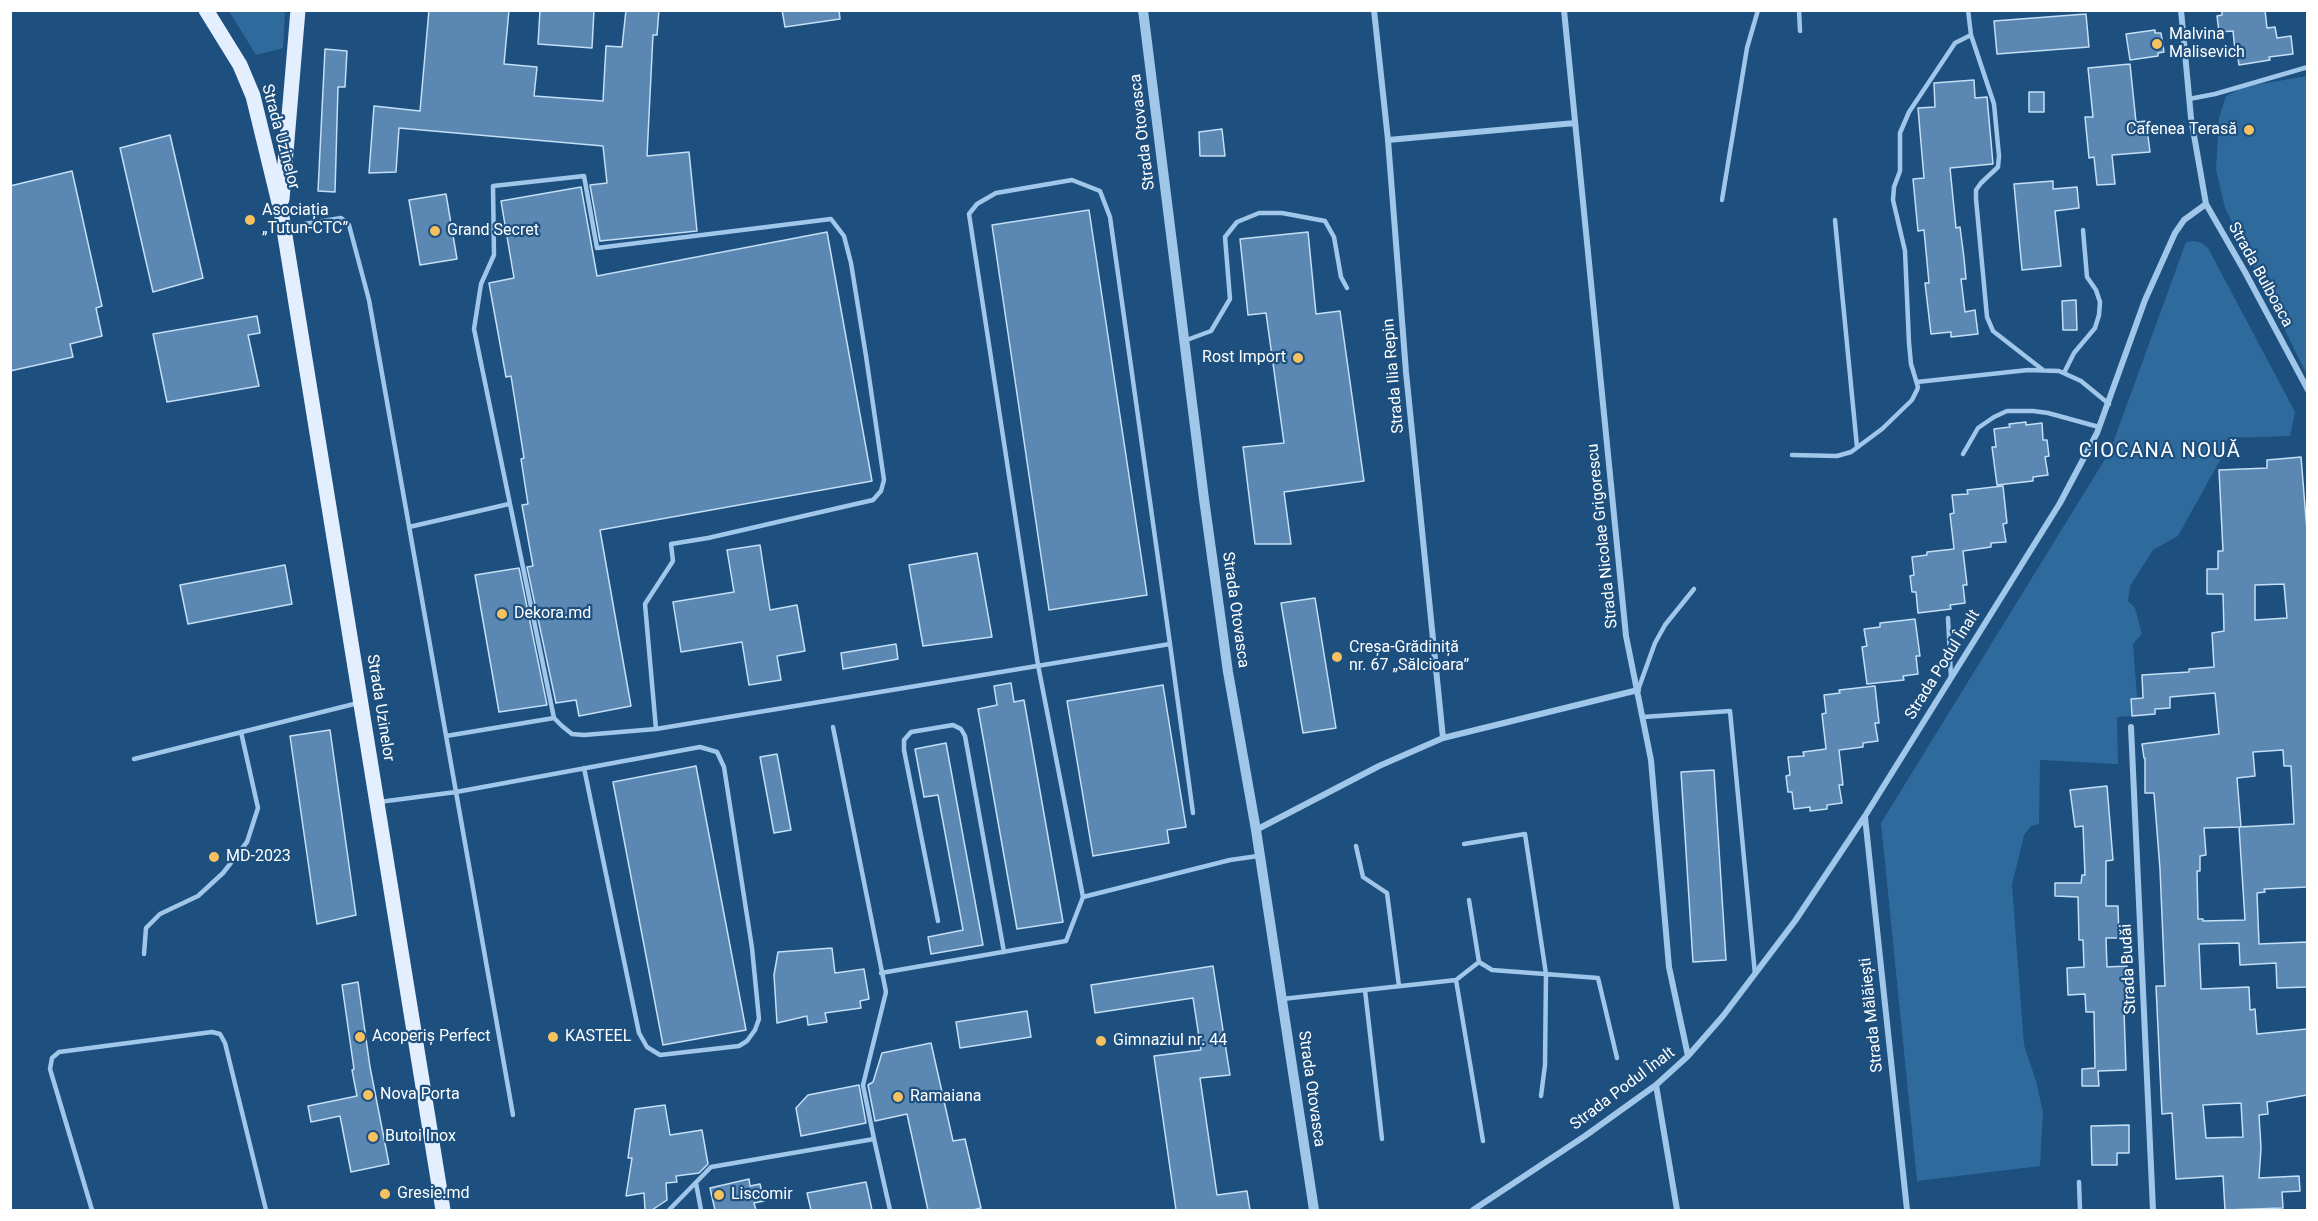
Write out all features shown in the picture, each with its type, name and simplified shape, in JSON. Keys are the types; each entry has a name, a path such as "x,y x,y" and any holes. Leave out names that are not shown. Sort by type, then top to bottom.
{"main road":[{"name":"Strada Uzinelor","path":"206,10 240,65 253,96 281,211 443,1210"},
{"name":"Strada Uzinelor","path":"281,211 298,10"}],"street":[{"name":"Strada Otovasca","path":"1143,10 1228,672 1256,830 1314,1210"},
{"name":"Strada Ilia Repin","path":"1374,10 1388,140 1406,372 1443,738"},
{"name":"Strada Nicolae Grigorescu","path":"1564,10 1626,636 1651,760 1669,967 1688,1056"},
{"path":"2181,10 2191,118 2206,204"},
{"path":"1388,140 1575,123"},
{"name":"Strada Bulboaca","path":"2206,204 2245,272 2307,390"},
{"name":"Strada Podul Înalt","path":"1473,1210 1656,1085 1688,1056 1755,975 1865,816 2060,503 2099,428 2145,300 2175,233 2184,220 2206,204"},
{"path":"1256,830 1379,766 1443,738 1638,690"},
{"name":"Strada Budăi","path":"2131,727 2153,1210"},
{"name":"Strada Mălăiești","path":"1865,816 1907,1210"},
{"path":"1656,1085 1677,1210"}],"lane":[{"path":"1722,200 1747,48 1758,10"},
{"path":"1799,10 1800,31"},
{"path":"1968,10 1971,35 1994,104 1999,156 1998,167 1976,190 1987,317 1993,331 2043,370"},
{"path":"1792,455 1837,456 1851,452 1882,429 1912,400 1918,387 1911,364 1905,251 1893,200 1900,171 1900,133 1909,112 1955,43 1971,35"},
{"path":"2189,99 2215,94 2307,67"},
{"path":"656,729 645,604 673,561 671,544 708,538 873,500 881,490 884,480 851,263 844,236 831,219 597,248 584,176 493,186 494,255 481,284 474,329 554,718 572,734 656,729 1170,644"},
{"path":"882,972 1066,941 1083,897 1038,665 969,214 977,204 996,193 1072,180 1100,191 1110,217 1193,813"},
{"path":"1184,341 1211,331 1230,299 1226,237 1237,222 1259,213 1282,213 1325,221 1334,237 1341,277 1347,288"},
{"path":"284,227 341,218 349,225 369,300 513,1115"},
{"path":"1835,220 1857,447"},
{"path":"2064,373 2074,353 2095,328 2099,315 2100,302 2096,290 2087,277 2083,230"},
{"path":"1917,382 2043,370 2064,373 2080,381 2109,404"},
{"path":"1963,454 1978,428 2007,411 2041,412 2099,428"},
{"path":"409,527 509,504"},
{"path":"1638,690 1654,643 1665,625 1694,589"},
{"path":"1948,618 1951,678"},
{"path":"134,759 361,702"},
{"path":"1643,717 1730,711 1755,975"},
{"path":"446,736 554,718"},
{"path":"938,921 903,750 904,740 911,732 953,725 961,729 965,736 1004,951"},
{"path":"833,727 886,992 864,1085 890,1210"},
{"path":"144,954 146,928 160,914 198,896 223,873 247,842 258,808 241,732"},
{"path":"377,802 456,792 584,768 700,747 717,752 724,767 752,948 759,1019 751,1036 739,1046 660,1055 647,1047 639,1033 584,768"},
{"path":"1464,844 1525,834 1546,974 1545,1065 1541,1096"},
{"path":"1356,846 1363,877 1387,893 1399,986"},
{"path":"1083,897 1230,860 1260,856"},
{"path":"1469,900 1479,962 1492,970 1598,978 1617,1058"},
{"path":"1282,999 1456,980 1479,962"},
{"path":"1456,980 1483,1141"},
{"path":"1365,990 1382,1139"},
{"path":"92,1210 50,1069 52,1058 59,1052 212,1032 220,1034 225,1042 266,1210"},
{"path":"669,1210 711,1167 874,1139"},
{"path":"2079,1182 2080,1210"},
{"path":"696,1183 701,1210"}],"shaded area":[{"path":"229,11 285,11 283,48 256,55"},
{"path":"2307,76 2307,375 2225,208 2216,169 2219,118 2226,96 2243,87"},
{"path":"2194,241 2208,248 2295,412 2290,436 2228,438 2223,448 2223,455 2178,536 2153,550 2130,586 2128,601 2135,608 2142,634 2133,644 2137,698 2130,699 2131,716 2117,717 2118,764 2040,760 2039,824 2031,826 2024,835 2012,885 2024,1045 2043,1112 2040,1166 1917,1181 1881,823 2110,451 2186,242"}],"building":[{"path":"429,10 509,10 504,64 537,67 534,96 603,101 606,46 622,47 626,10 659,10 657,35 653,35 647,156 689,152 697,231 600,241 590,185 607,183 603,146 399,128 396,172 369,173 374,106 420,111"},
{"path":"540,10 594,10 592,48 538,44"},
{"path":"782,10 839,10 840,19 785,27"},
{"path":"2222,10 2265,10 2267,28 2275,27 2277,38 2291,36 2293,54 2269,57 2270,60 2239,65 2233,31 2219,32 2217,16 2222,15"},
{"path":"2086,14 2089,47 1997,54 1994,21"},
{"path":"2155,30 2155,33 2161,33 2164,52 2158,53 2158,56 2130,60 2126,34"},
{"path":"325,49 347,51 345,87 338,87 335,192 318,191"},
{"path":"2130,64 2136,122 2146,121 2150,152 2112,155 2115,184 2097,185 2094,157 2089,158 2085,117 2093,117 2088,68"},
{"path":"1974,80 1975,98 1987,97 1993,164 1950,168 1956,228 1960,227 1964,258 1966,279 1961,279 1965,312 1975,310 1978,334 1951,337 1951,332 1931,334 1925,283 1929,283 1924,230 1918,231 1913,179 1924,178 1918,108 1935,107 1934,83"},
{"path":"2029,92 2044,92 2044,112 2029,112"},
{"path":"1222,129 1225,156 1200,156 1199,132"},
{"path":"170,135 203,278 153,292 120,148"},
{"path":"72,171 102,306 96,308 102,336 70,344 73,357 10,371 10,186"},
{"path":"2053,181 2053,189 2077,187 2079,208 2055,211 2061,266 2022,270 2014,184"},
{"path":"581,187 597,276 827,232 872,481 600,530 631,706 579,716 576,700 556,703 527,567 533,566 522,505 528,504 521,459 524,458 511,376 506,377 489,283 514,278 501,201"},
{"path":"446,194 457,259 420,265 409,200"},
{"path":"1089,210 1147,595 1049,610 992,225"},
{"path":"1308,232 1316,314 1340,311 1364,481 1284,492 1291,544 1255,544 1243,447 1284,443 1266,313 1248,315 1240,239"},
{"path":"2076,300 2077,330 2063,330 2062,301"},
{"path":"257,316 260,333 248,335 259,386 167,402 153,334"},
{"path":"2026,422 2026,425 2042,423 2043,440 2047,440 2049,456 2045,457 2048,475 2033,477 2033,481 1997,485 1992,447 1996,447 1994,429"},
{"path":"2301,457 2307,531 2307,887 2264,889 2265,892 2257,893 2259,944 2307,942 2307,987 2277,988 2276,963 2240,965 2239,943 2199,944 2201,989 2249,987 2250,1010 2255,1009 2257,1034 2307,1029 2307,1095 2267,1102 2268,1114 2259,1115 2261,1148 2259,1178 2299,1176 2300,1191 2282,1192 2283,1208 2225,1210 2223,1176 2176,1179 2172,1113 2162,1114 2156,986 2165,986 2160,869 2154,793 2145,793 2145,758 2142,744 2219,734 2215,693 2170,697 2170,708 2155,709 2155,714 2132,716 2131,699 2143,698 2142,675 2189,672 2189,669 2214,667 2212,633 2224,631 2223,594 2207,594 2207,569 2218,569 2218,551 2223,551 2219,470 2267,468 2267,460","holes":["2284,584 2287,618 2255,620 2255,585","2283,750 2284,766 2291,766 2294,824 2241,827 2237,778 2255,776 2253,752","2239,827 2245,920 2203,921 2203,919 2198,919 2197,871 2200,871 2200,856 2206,855 2204,828","2241,1103 2243,1137 2206,1138 2203,1105"]},
{"path":"2003,486 2007,523 2003,524 2006,542 1991,543 1991,547 1963,551 1967,585 1963,585 1965,603 1950,605 1951,609 1918,613 1916,592 1912,592 1910,576 1914,575 1912,557 1927,555 1927,552 1954,549 1950,514 1954,513 1952,495 1968,494 1967,490"},
{"path":"760,545 770,610 797,605 805,651 777,656 781,680 749,685 742,642 681,652 673,602 734,592 727,550"},
{"path":"977,553 992,637 923,646 909,565"},
{"path":"285,565 292,604 188,624 180,585"},
{"path":"519,568 547,705 499,712 475,575"},
{"path":"1315,598 1336,728 1303,733 1281,603"},
{"path":"1915,619 1920,656 1916,656 1918,674 1903,676 1904,680 1867,684 1862,647 1867,646 1864,629 1880,627 1880,623"},
{"path":"896,644 898,659 843,669 841,653"},
{"path":"1011,683 1014,702 1024,700 1063,922 1017,929 978,709 997,705 994,686"},
{"path":"1163,685 1186,827 1167,830 1169,843 1093,856 1067,701"},
{"path":"1875,686 1879,723 1875,723 1878,741 1863,743 1863,747 1839,750 1843,785 1839,785 1842,803 1827,805 1827,809 1810,811 1810,807 1794,809 1792,792 1788,792 1786,776 1790,775 1788,757 1804,756 1803,752 1826,749 1822,714 1826,713 1824,695 1840,693 1839,690"},
{"path":"330,730 356,915 317,924 290,736"},
{"path":"946,743 983,945 931,954 928,937 963,930 938,795 924,797 915,749"},
{"path":"777,754 791,830 774,833 760,757"},
{"path":"696,766 746,1030 663,1045 613,782"},
{"path":"1714,770 1726,960 1693,962 1681,772"},
{"path":"2107,786 2113,860 2106,861 2106,906 2118,906 2119,938 2106,938 2107,967 2127,966 2128,1011 2124,1011 2126,1070 2098,1071 2099,1086 2082,1086 2082,1069 2095,1068 2094,1012 2086,1012 2085,994 2068,995 2067,968 2084,967 2083,940 2079,940 2078,897 2055,896 2055,883 2081,883 2082,875 2085,875 2083,826 2075,827 2070,790"},
{"path":"832,948 835,973 864,969 869,999 860,1001 861,1008 825,1013 827,1022 808,1025 807,1016 777,1023 774,975 778,952"},
{"path":"1213,966 1230,1075 1200,1078 1217,1195 1247,1191 1250,1210 1176,1210 1154,1056 1201,1050 1193,998 1095,1013 1091,985"},
{"path":"358,982 370,1067 389,1164 351,1172 340,1116 311,1122 308,1106 357,1096 342,985"},
{"path":"1027,1011 1031,1037 960,1048 956,1022"},
{"path":"931,1043 953,1141 965,1139 981,1208 928,1210 907,1114 875,1121 868,1085 873,1082 882,1053"},
{"path":"859,1085 866,1123 801,1136 796,1108 808,1095"},
{"path":"665,1105 670,1135 702,1130 708,1164 699,1173 676,1176 677,1182 666,1183 667,1200 652,1210 645,1210 644,1193 626,1196 632,1158 628,1158 635,1109"},
{"path":"2129,1125 2129,1153 2117,1153 2117,1165 2092,1165 2091,1126"},
{"path":"749,1179 750,1186 760,1184 764,1201 754,1203 756,1210 715,1210 710,1188"},
{"path":"866,1182 872,1210 811,1210 807,1193"}],"place":[{"name":"Malvina Malisevich","path":"2157,44"},
{"name":"Cafenea Terasă","path":"2249,130"},
{"name":"Asociația „Tutun-CTC”","path":"250,220"},
{"name":"Grand Secret","path":"435,231"},
{"name":"Rost Import","path":"1298,358"},
{"name":"Dekora.md","path":"502,614"},
{"name":"Creșa-Grădiniță nr. 67 „Sălcioara”","path":"1337,657"},
{"name":"MD-2023","path":"214,857"},
{"name":"Acoperiș Perfect","path":"360,1037"},
{"name":"KASTEEL","path":"553,1037"},
{"name":"Gimnaziul nr. 44","path":"1101,1041"},
{"name":"Nova Porta","path":"368,1095"},
{"name":"Ramaiana","path":"898,1097"},
{"name":"Butoi Inox","path":"373,1137"},
{"name":"Gresie.md","path":"385,1194"},
{"name":"Liscomir","path":"719,1195"}],"district":[{"name":"CIOCANA NOUĂ","path":"2160,452"}]}
